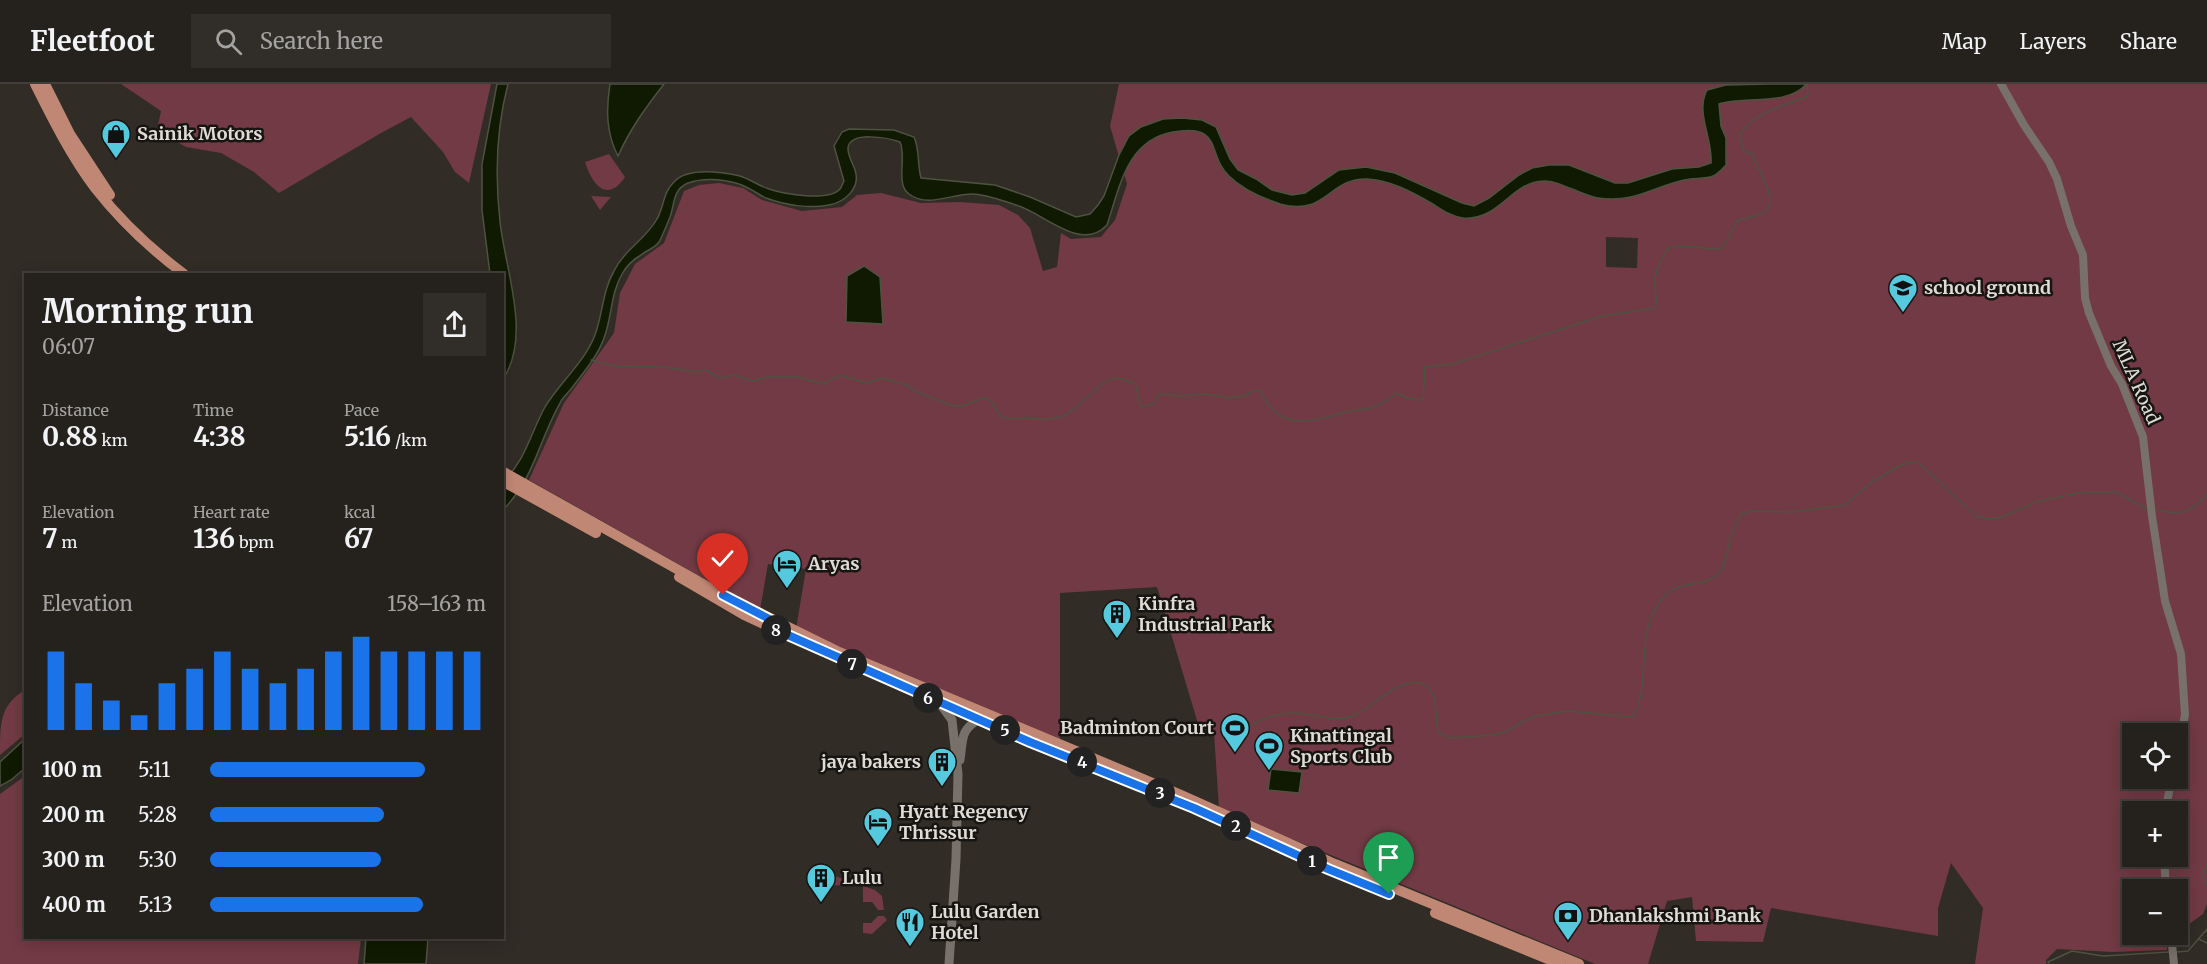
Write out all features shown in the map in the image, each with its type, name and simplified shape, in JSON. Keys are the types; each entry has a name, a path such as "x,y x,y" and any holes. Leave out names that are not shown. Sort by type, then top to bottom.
{"main road":[{"path":"36,84 67,147 95,188 138,234 183,273"},
{"path":"45,84 70,134 103,186 123,210 193,273"},
{"path":"504,472 546,502"},
{"path":"504,482 546,502 773,625 939,702 1203,812 1328,869 1560,964"},
{"path":"773,625 1179,794 1335,864 1579,964"},
{"path":"939,702 952,720 958,774"},
{"path":"950,964 958,774 963,735 969,724 980,719"}],"street":[{"name":"MLA Road","path":"2001,84 2057,179 2071,226 2083,255 2085,298 2089,313 2111,366 2122,384 2143,437 2165,601 2181,654 2185,715 2183,723"},
{"path":"2172,945 2174,964"}],"shaded area":[{"path":"121,84 491,84 469,183 455,172 443,152 411,117 279,193 254,172 221,153 186,147 157,130 161,111"},
{"path":"497,84 508,84 499,135 497,187 500,222 516,323 511,362 504,377 504,273 490,273 482,210 482,164"},
{"path":"610,84 664,84 639,118 618,156 611,139 608,121"},
{"path":"1119,84 2207,84 2207,904 2203,914 2188,925 2188,879 2122,879 2122,945 2167,945 2167,950 2113,952 2057,949 2046,960 2046,964 1975,964 1983,908 1951,863 1938,908 1938,936 1771,908 1763,942 1696,941 1692,897 1667,901 1648,964 1595,964 1219,809 1214,733 1199,727 1157,587 1060,593 1060,742 796,629 806,569 768,564 760,610 529,480 564,403 614,333 620,293 635,264 664,243 684,191 699,185 719,183 743,188 762,200 802,211 842,207 857,195 881,193 921,203 960,202 999,205 1018,215 1030,228 1043,271 1057,267 1061,233 1071,239 1101,237 1115,220 1127,184 1110,126","holes":["1606,237 1638,238 1637,268 1606,267"]},
{"path":"1806,84 1799,91 1777,98 1719,104 1721,126 1726,138 1726,165 1713,176 1678,181 1635,196 1612,199 1598,198 1556,183 1543,181 1522,188 1496,208 1475,217 1454,216 1400,187 1367,179 1343,184 1317,202 1308,205 1295,207 1280,204 1253,193 1234,181 1222,167 1212,142 1207,136 1189,130 1157,137 1145,144 1135,155 1121,181 1107,225 1097,233 1086,235 1062,228 1027,209 983,195 972,194 931,200 916,198 905,190 903,184 900,142 879,137 862,137 850,143 848,152 855,170 856,183 846,197 829,205 797,206 781,203 740,184 725,181 702,180 688,183 677,193 659,242 633,261 618,281 599,350 561,401 529,472 514,498 504,509 504,480 517,465 545,407 592,342 614,271 623,257 652,226 670,186 680,177 688,174 724,173 740,176 765,188 785,193 806,196 826,195 840,189 844,181 834,146 842,132 849,129 894,130 914,137 921,178 995,185 1076,217 1090,214 1104,196 1119,155 1129,136 1141,127 1163,119 1182,118 1202,120 1216,127 1230,159 1238,170 1272,190 1292,195 1305,193 1339,170 1366,167 1395,173 1462,203 1474,206 1532,168 1569,165 1615,183 1628,183 1672,169 1699,167 1711,163 1703,108 1704,99 1707,90 1726,85"},
{"path":"609,154 625,177 618,185 606,190 596,184 585,162"},
{"path":"591,196 611,197 600,210"},
{"path":"864,266 880,277 883,324 846,322 847,276"},
{"path":"24,691 24,735 0,755 3,716 17,696"},
{"path":"24,740 24,769 0,786 0,762"},
{"path":"1271,769 1302,772 1299,793 1268,790"},
{"path":"24,777 24,939 361,939 358,964 0,964 0,794"},
{"path":"829,874 875,890 882,896 884,910 878,910 872,902 863,902 863,886 829,885"},
{"path":"878,916 884,916 887,920 872,934 863,933 863,923 871,923"},
{"path":"366,939 428,939 426,964 364,964"}],"waterway":[{"path":"591,360 614,366 663,367 696,372 706,370 720,378 735,375 753,381 767,377 799,377 823,384 840,375 866,383 882,378 904,384 919,393 954,406 963,406 986,398 1004,418 1060,417 1075,408 1104,383 1117,378 1135,383 1140,405 1143,407 1155,403 1158,395 1161,394 1181,396 1206,394 1231,398 1244,396 1253,391 1261,391 1269,405 1278,414 1299,421 1372,408 1397,393 1407,398 1423,400 1425,367 1453,364 1602,316 1655,308 1656,273 1667,249 1681,246 1723,248 1737,221 1761,214 1767,209 1770,203 1767,186 1753,154 1744,151 1739,136 1752,121 1761,115 1808,96 1807,84"},
{"path":"1251,725 1283,713 1303,713 1332,718 1355,715 1390,691 1410,683 1420,683 1431,691 1435,702 1438,732 1450,738 1493,735 1508,731 1535,716 1569,711 1632,717 1640,700 1647,634 1656,608 1663,598 1676,588 1706,581 1721,570 1731,536 1741,514 1751,511 1791,512 1845,505 1872,482 1901,465 1911,462 1919,463 1976,516 1989,519 2002,517 2036,502 2082,492 2116,492 2147,509"},
{"path":"2158,510 2174,513 2186,511 2207,495"},
{"path":"2207,864 2203,876 2207,885"},
{"path":"2177,952 2188,951 2207,929"},
{"path":"2199,939 2207,943"},
{"path":"2049,964 2048,962 2072,951 2103,956 2169,952"}],"place":[{"name":"Sainik Motors","path":"116,160"},
{"name":"school ground","path":"1903,314"},
{"name":"Aryas","path":"787,590"},
{"name":"Kinfra Industrial Park","path":"1117,640"},
{"name":"Badminton Court","path":"1235,754"},
{"name":"Kinattingal Sports Club","path":"1269,772"},
{"name":"jaya bakers","path":"942,788"},
{"name":"Hyatt Regency Thrissur","path":"878,848"},
{"name":"Lulu","path":"821,904"},
{"name":"Dhanlakshmi Bank","path":"1568,942"},
{"name":"Lulu Garden Hotel","path":"910,948"}],"route":[{"path":"723,595 775,622 772,628 886,680 1040,746 1194,808 1389,894"}]}
